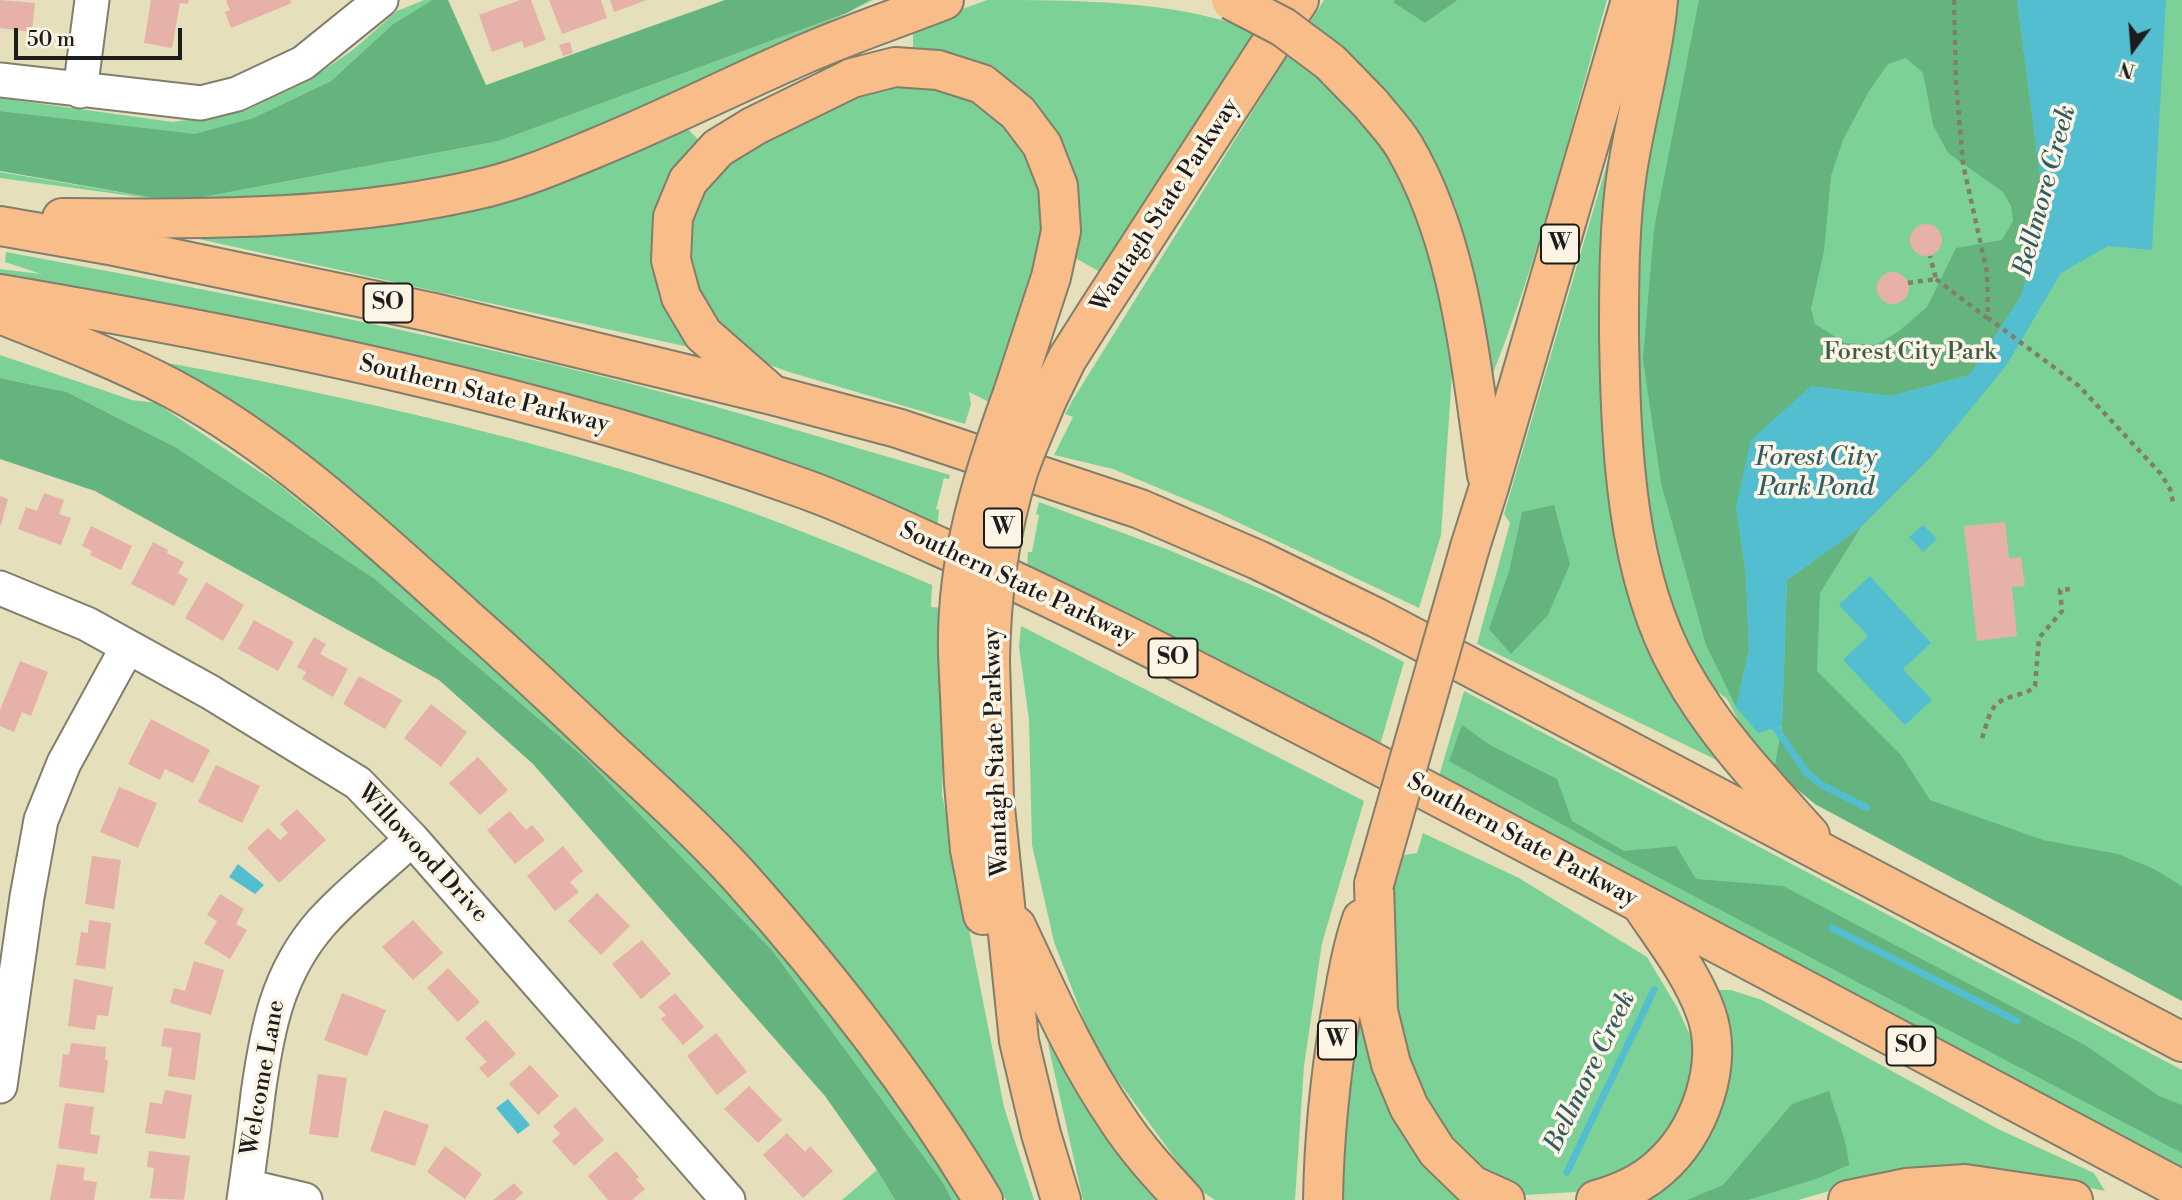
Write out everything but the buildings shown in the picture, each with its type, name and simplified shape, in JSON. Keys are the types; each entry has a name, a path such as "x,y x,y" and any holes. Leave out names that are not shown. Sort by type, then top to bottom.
{"highway":[{"path":"794,58 900,0"},
{"path":"0,218 277,217 427,201 492,186 560,163 632,133 794,58 944,0"},
{"path":"1231,0 1283,27 1330,62 1371,104 1403,144 1427,191 1459,288 1489,487"},
{"name":"Wantagh State Parkway","path":"1061,1200 1041,1134 1019,1041 994,798 974,656 994,584 1030,398 1068,359 1299,0"},
{"name":"W","path":"1323,1200 1328,1100 1355,940 1374,884 1631,0"},
{"path":"1658,0 1627,174 1619,301 1623,443 1639,554 1660,626 1679,668 1712,722 1828,855"},
{"path":"772,395 704,334 681,297 671,260 673,217 688,181 718,148 754,125 852,78 895,67 938,70 982,84 1017,113 1042,145 1058,186 1061,231 1030,398"},
{"name":"SO","path":"0,226 122,248 430,312 772,395 897,428 1140,509 1377,618 1491,676 2182,1042"},
{"name":"Southern State Parkway","path":"0,294 212,333 453,385 563,412 807,489 1030,587 1125,634 1640,902 2182,1190"},
{"path":"0,314 113,360 162,384 245,434 309,481 486,635 654,791 737,875 864,1023 920,1101 983,1200"},
{"path":"974,656 964,784 970,850 984,920 1019,1041"},
{"path":"1374,884 1378,1011 1391,1064 1409,1107 1437,1151 1472,1185 1505,1200"},
{"path":"1002,895 1091,1079 1156,1170 1184,1200"},
{"path":"1596,1200 1618,1194 1658,1169 1687,1135 1707,1094 1713,1056 1707,1016 1692,980 1640,902"},
{"path":"1848,1200 1906,1188 1965,1184 2057,1197"},
{"path":"1987,1200 2057,1197"}],"street":[{"path":"80,91 92,0"},
{"path":"0,80 201,103 237,94 303,63 381,0"},
{"name":"Willowood Drive","path":"0,588 87,624 210,692 358,783 412,839 729,1200"},
{"path":"0,1086 27,897 41,820 64,762 127,648"},
{"name":"Welcome Lane","path":"245,1193 266,1041 274,1005 283,982 322,921 412,839"},
{"path":"245,1193 305,1200"}],"path":[{"path":"1954,0 1956,82 1963,164 1987,272 1988,318"},
{"path":"1930,256 1936,279 2079,386 2161,474 2171,489 2174,506"},
{"path":"1909,283 1936,279"},
{"path":"1982,738 1994,707 2035,686 2039,639 2063,611 2060,590 2070,589"}],"green space":[{"path":"424,0 432,0 393,24 331,81 253,118 194,135 0,111 0,98 173,122 245,111 310,80 354,49 397,11"},
{"path":"432,0 448,0 486,85 725,0 870,0 847,13 499,141 177,202 0,171 0,111 195,134 253,118 331,81 393,24"},
{"path":"987,0 1125,4 1192,13 1255,31 1100,272 1070,255 1062,146 913,54 913,27"},
{"path":"1324,0 1395,0 1425,23 1458,0 1607,0 1523,292 1488,386 1482,339 1455,205 1389,95 1308,26"},
{"path":"1458,0 1425,23 1393,2"},
{"name":"Forest City Park","path":"1674,0 2182,0 2182,1001 1815,804 1774,770 1746,735 1727,699 1713,688 1670,622 1651,555 1633,399 1633,252"},
{"path":"1699,0 2017,0 2045,213 2021,296 1970,375 1891,396 1811,386 1736,506 1746,576 1749,650 1736,707 1706,645 1661,483 1643,359 1654,229","holes":["1906,58 1923,73 1933,125 1948,153 2003,192 2011,206 2013,221 2002,240 1956,248 1927,307 1899,331 1876,345 1845,343 1815,324 1811,309 1824,251 1831,176 1843,140 1869,91 1888,64"]},
{"path":"847,13 628,117 485,173 353,201 177,202 499,141"},
{"path":"1289,53 1347,105 1401,174 1431,245 1452,374 1441,535 1419,608 1216,512 1113,469 1054,455 1073,417 1065,414 1072,401"},
{"path":"1638,58 1624,543 1733,768 1477,644 1510,523 1504,514"},
{"path":"876,82 954,85 1006,114 1039,164 1041,237 993,404 969,392 971,404 965,424 789,372 737,353 686,274 685,220 725,155"},
{"path":"688,129 703,145 654,256 663,305 693,348 194,238 337,230 459,214"},
{"path":"0,172 177,202 0,178"},
{"path":"6,252 318,313 551,364 709,405 950,475 949,479 944,478 936,509 939,510 937,529 845,486 715,437 581,399 0,277 0,269 41,274 5,262"},
{"path":"0,355 132,400 156,403 278,484 467,638 716,874 856,1038 971,1200 952,1200 944,1184 772,950 586,759 375,579 177,448 67,392 0,378"},
{"path":"168,363 383,407 595,462 759,515 932,585 931,607 946,608 942,794 1004,1107 1034,1200 1006,1200 819,941 159,371"},
{"path":"0,378 67,392 177,448 375,579 586,759 772,950 944,1184 952,1200 895,1200 825,1096 533,764 439,680 95,491 0,459"},
{"path":"1039,502 1169,550 1275,595 1404,662 1380,745 1106,603 1027,569 1028,552 1032,552 1039,515 1036,514"},
{"path":"1554,505 1570,564 1548,615 1511,654 1489,629 1509,571 1522,512"},
{"path":"1861,527 1820,593 1817,671 1901,755 1930,800 2043,840 2118,854 2154,869 2182,886 2182,1001 1815,804 1774,770 1782,726 1787,580"},
{"path":"1021,626 1364,801 1322,943 1304,1066 1295,1200 1215,1200 1197,1188 1096,1051 1054,942 1032,845 1029,720 1019,647"},
{"path":"1464,691 2182,1070 2182,1169 1439,776"},
{"path":"1462,725 1490,745 1557,779 1572,821 1624,851 1676,846 1696,879 1783,886 2085,1045 2159,1096 2182,1105 2182,1153 1635,865 1449,761"},
{"path":"1423,833 1519,878 1647,957 1677,1007 1695,1046 1691,1093 1663,1149 1591,1191 1525,1195 1459,1162 1403,1073 1386,976 1393,892 1404,855 1417,853"},
{"path":"1369,943 1372,1041 1474,1200 1338,1200 1353,1041"},
{"path":"1715,990 1731,990 1762,1000 1998,1129 2094,1173 2105,1191 2057,1181 1833,1190 1798,1200 1631,1200 1660,1186"},
{"path":"1048,1044 1063,1047 1153,1181 1156,1200 1083,1200"},
{"path":"1829,1091 1844,1137 1849,1165 1816,1179 1748,1200 1687,1200 1723,1185 1792,1104"},
{"path":"877,1170 895,1200 842,1200"}],"water":[{"name":"Forest City Park Pond","path":"2017,0 2166,0 2152,250 2108,246 2061,273 2006,366 1932,456 1861,527 1787,580 1782,726 1758,733 1736,707 1749,650 1746,576 1736,506 1751,440 1811,386 1891,396 1970,375 2021,296 2045,213"},
{"path":"1923,525 1937,539 1923,552 1909,537"},
{"path":"1870,576 1931,643 1903,669 1932,700 1905,725 1843,660 1868,636 1839,605"},
{"path":"238,864 264,885 255,894 229,877"},
{"path":"508,1099 530,1125 518,1134 496,1108"}],"waterway":[{"name":"Bellmore Creek","path":"1774,721 1775,727 1807,773 1822,785 1867,808"},
{"path":"1832,928 2017,1021"},
{"name":"Bellmore Creek","path":"1567,1172 1654,990"}]}
